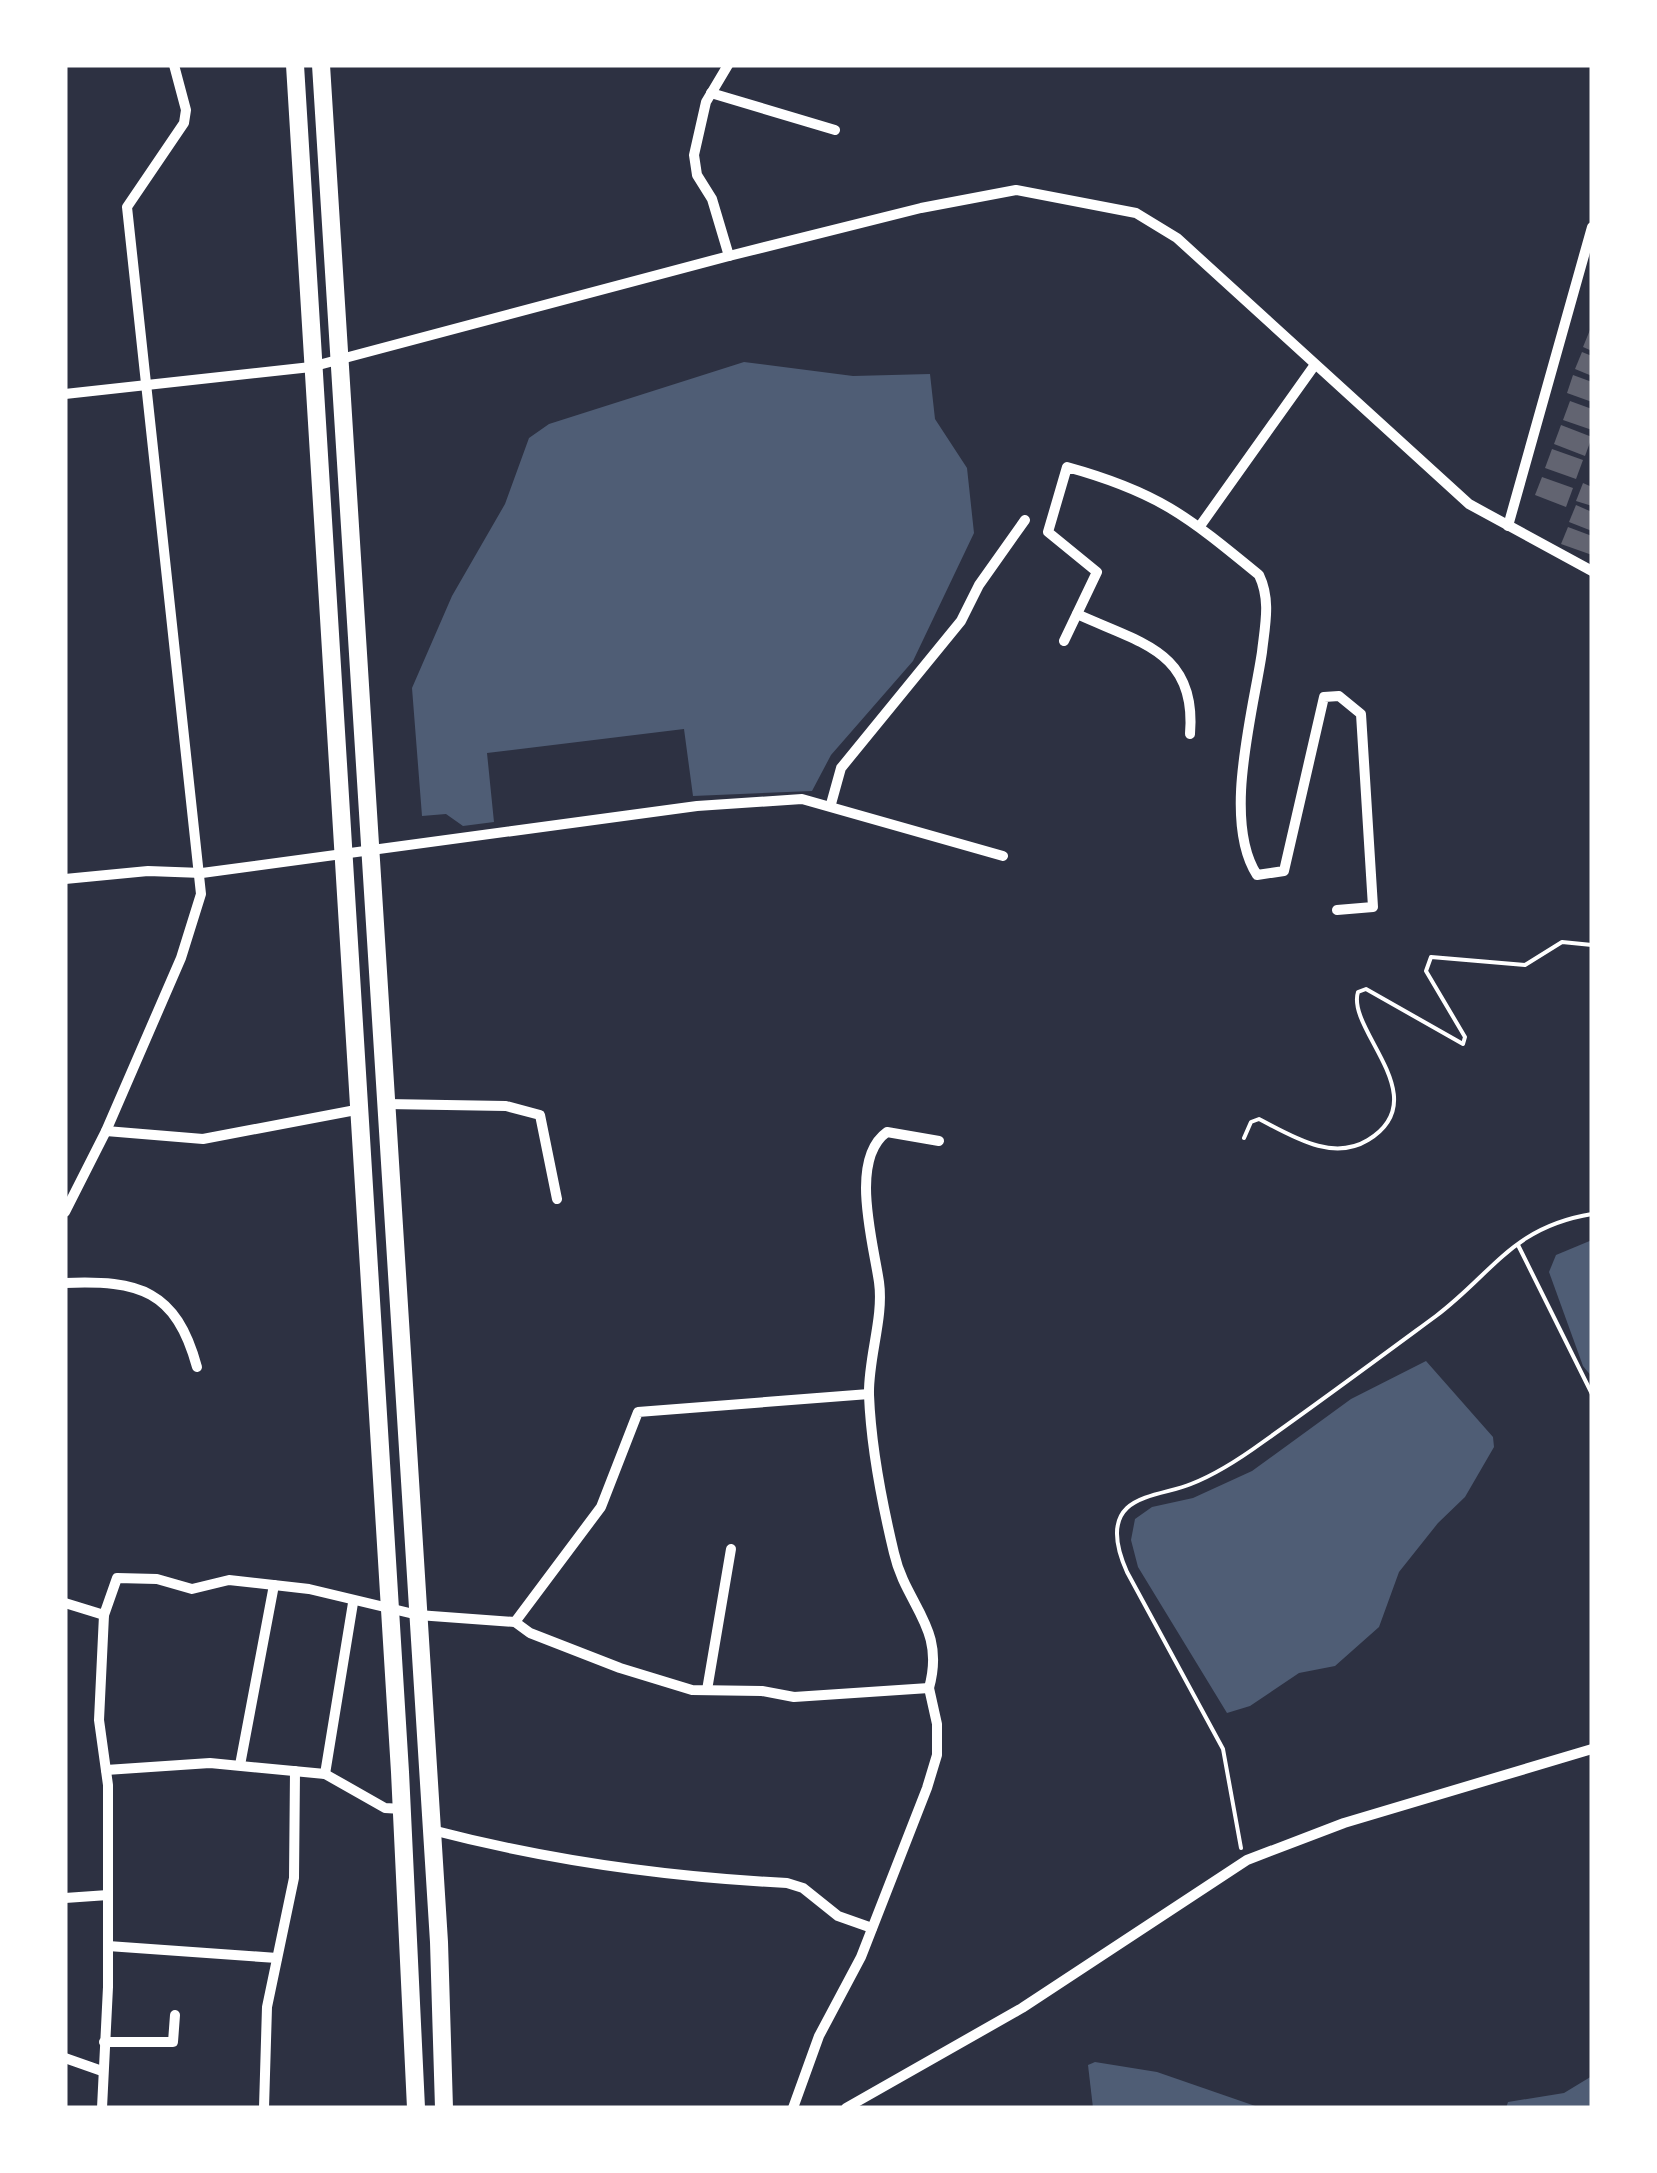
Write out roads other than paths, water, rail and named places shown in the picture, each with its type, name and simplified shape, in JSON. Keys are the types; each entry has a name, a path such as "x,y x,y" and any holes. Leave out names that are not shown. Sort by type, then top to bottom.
{"main road":[{"path":"295,65 311,367 361,1109 416,2108"},
{"path":"321,65 432,1830 444,2108"}],"street":[{"path":"65,1212 106,1132 187,942 198,911 202,873 126,207 184,123 186,110 174,65"},
{"path":"728,65 711,93 698,128 696,165 712,199 729,256"},
{"path":"711,93 836,130"},
{"path":"65,394 311,367 729,256 1016,190 1136,213 1177,238 1470,504 1592,571"},
{"path":"1508,526 1592,227"},
{"path":"1200,526 1314,366"},
{"path":"1064,640 1097,572 1048,532 1066,467 1130,484 1200,526 1259,575 1267,592 1242,784 1241,836 1257,875 1284,871 1324,696 1339,696 1361,714 1373,908 1337,910"},
{"path":"832,804 842,768 961,621 978,585 1025,520"},
{"path":"1077,614 1167,655 1190,692 1190,734"},
{"path":"65,879 148,871 202,873 697,806 802,799 832,804 1003,856"},
{"path":"386,1104 506,1106 540,1115 557,1199"},
{"path":"106,1132 203,1139 361,1109"},
{"path":"793,2108 819,2036 872,1928 937,1754 937,1724 930,1688 935,1645 895,1559 869,1394 879,1283 871,1254 866,1157 874,1141 887,1132 939,1141"},
{"path":"65,1283 109,1281 143,1288 159,1297 190,1341 197,1367"},
{"path":"516,1622 601,1507 638,1412 869,1394"},
{"path":"707,1690 731,1550"},
{"path":"102,2108 108,1895 106,1770 99,1720 104,1615 117,1578 157,1579 192,1589 229,1580 309,1589 354,1604 418,1615 516,1622 530,1633 670,1686 762,1691 794,1697 930,1688"},
{"path":"240,1765 274,1585"},
{"path":"65,1603 104,1615"},
{"path":"325,1774 354,1604"},
{"path":"846,2108 1022,2008 1243,1862 1344,1823 1592,1748"},
{"path":"106,1770 210,1762 325,1774 385,1808 402,1809"},
{"path":"264,2108 267,2008 294,1878 295,1771"},
{"path":"432,1830 500,1848 667,1873 787,1884 803,1888 838,1916 872,1928"},
{"path":"65,1898 108,1895"},
{"path":"108,1946 277,1958"},
{"path":"104,2042 172,2042 175,2014"},
{"path":"65,2058 102,2071"}],"water":[{"path":"744,362 853,376 930,374 935,419 967,468 974,533 913,661 831,755 812,791 693,796 684,729 487,753 494,822 463,826 446,814 422,816 412,688 452,596 505,504 529,438 549,424"},
{"path":"1592,1240 1592,1377 1583,1366 1549,1272 1556,1255"},
{"path":"1426,1361 1493,1437 1494,1447 1465,1497 1438,1523 1399,1572 1379,1627 1335,1666 1299,1673 1250,1706 1227,1713 1138,1567 1131,1540 1135,1519 1152,1507 1193,1498 1252,1471 1351,1399"},
{"path":"1095,2062 1157,2072 1261,2108 1093,2108 1088,2065"},
{"path":"1592,2076 1592,2108 1506,2108 1508,2102 1564,2093"}]}
